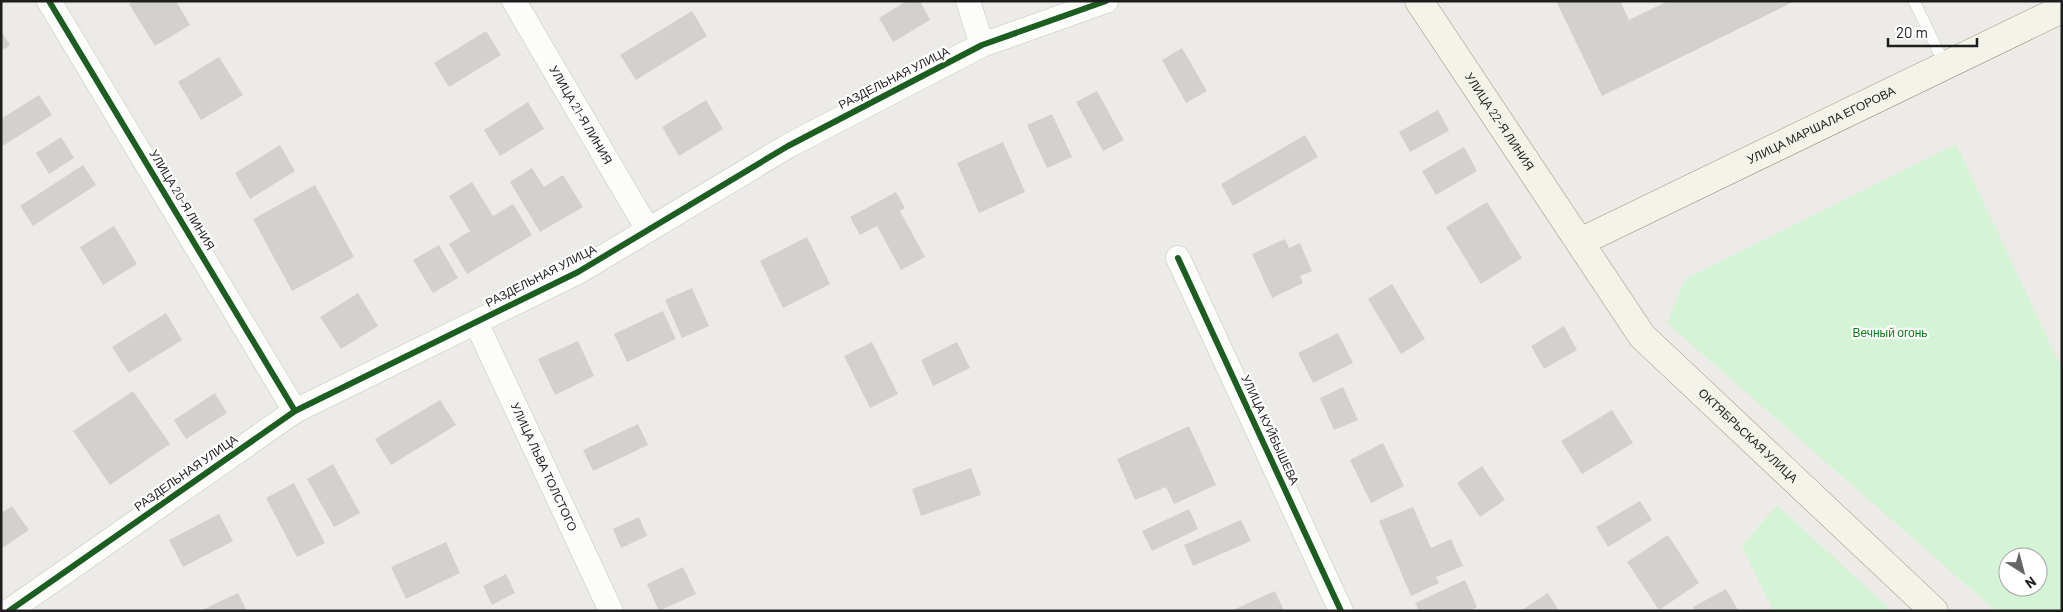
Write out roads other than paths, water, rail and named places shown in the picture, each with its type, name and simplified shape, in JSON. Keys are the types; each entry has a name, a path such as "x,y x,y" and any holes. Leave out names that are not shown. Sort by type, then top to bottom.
{"main road":[{"name":"УЛИЦА 22-Я ЛИНИЯ","path":"1419,1 1580,242"},
{"name":"УЛИЦА МАРШАЛА ЕГОРОВА","path":"1580,242 2062,9"},
{"name":"ОКТЯБРЬСКАЯ УЛИЦА","path":"1580,242 1642,336 1934,611"}],"street":[{"name":"УЛИЦА 20-Я ЛИНИЯ","path":"49,1 295,411"},
{"name":"УЛИЦА 21-Я ЛИНИЯ","path":"514,1 648,230"},
{"path":"968,1 982,45"},
{"name":"РАЗДЕЛЬНАЯ УЛИЦА","path":"9,611 295,411 578,272 788,146 982,45 1106,1"},
{"name":"УЛИЦА КУЙБЫШЕВА","path":"1178,258 1342,611"},
{"name":"УЛИЦА ЛЬВА ТОЛСТОГО","path":"476,322 611,611"}],"lane":[{"path":"1914,1 1945,65"}],"park label":[{"name":"Вечный огонь","path":"1890,333"}]}
